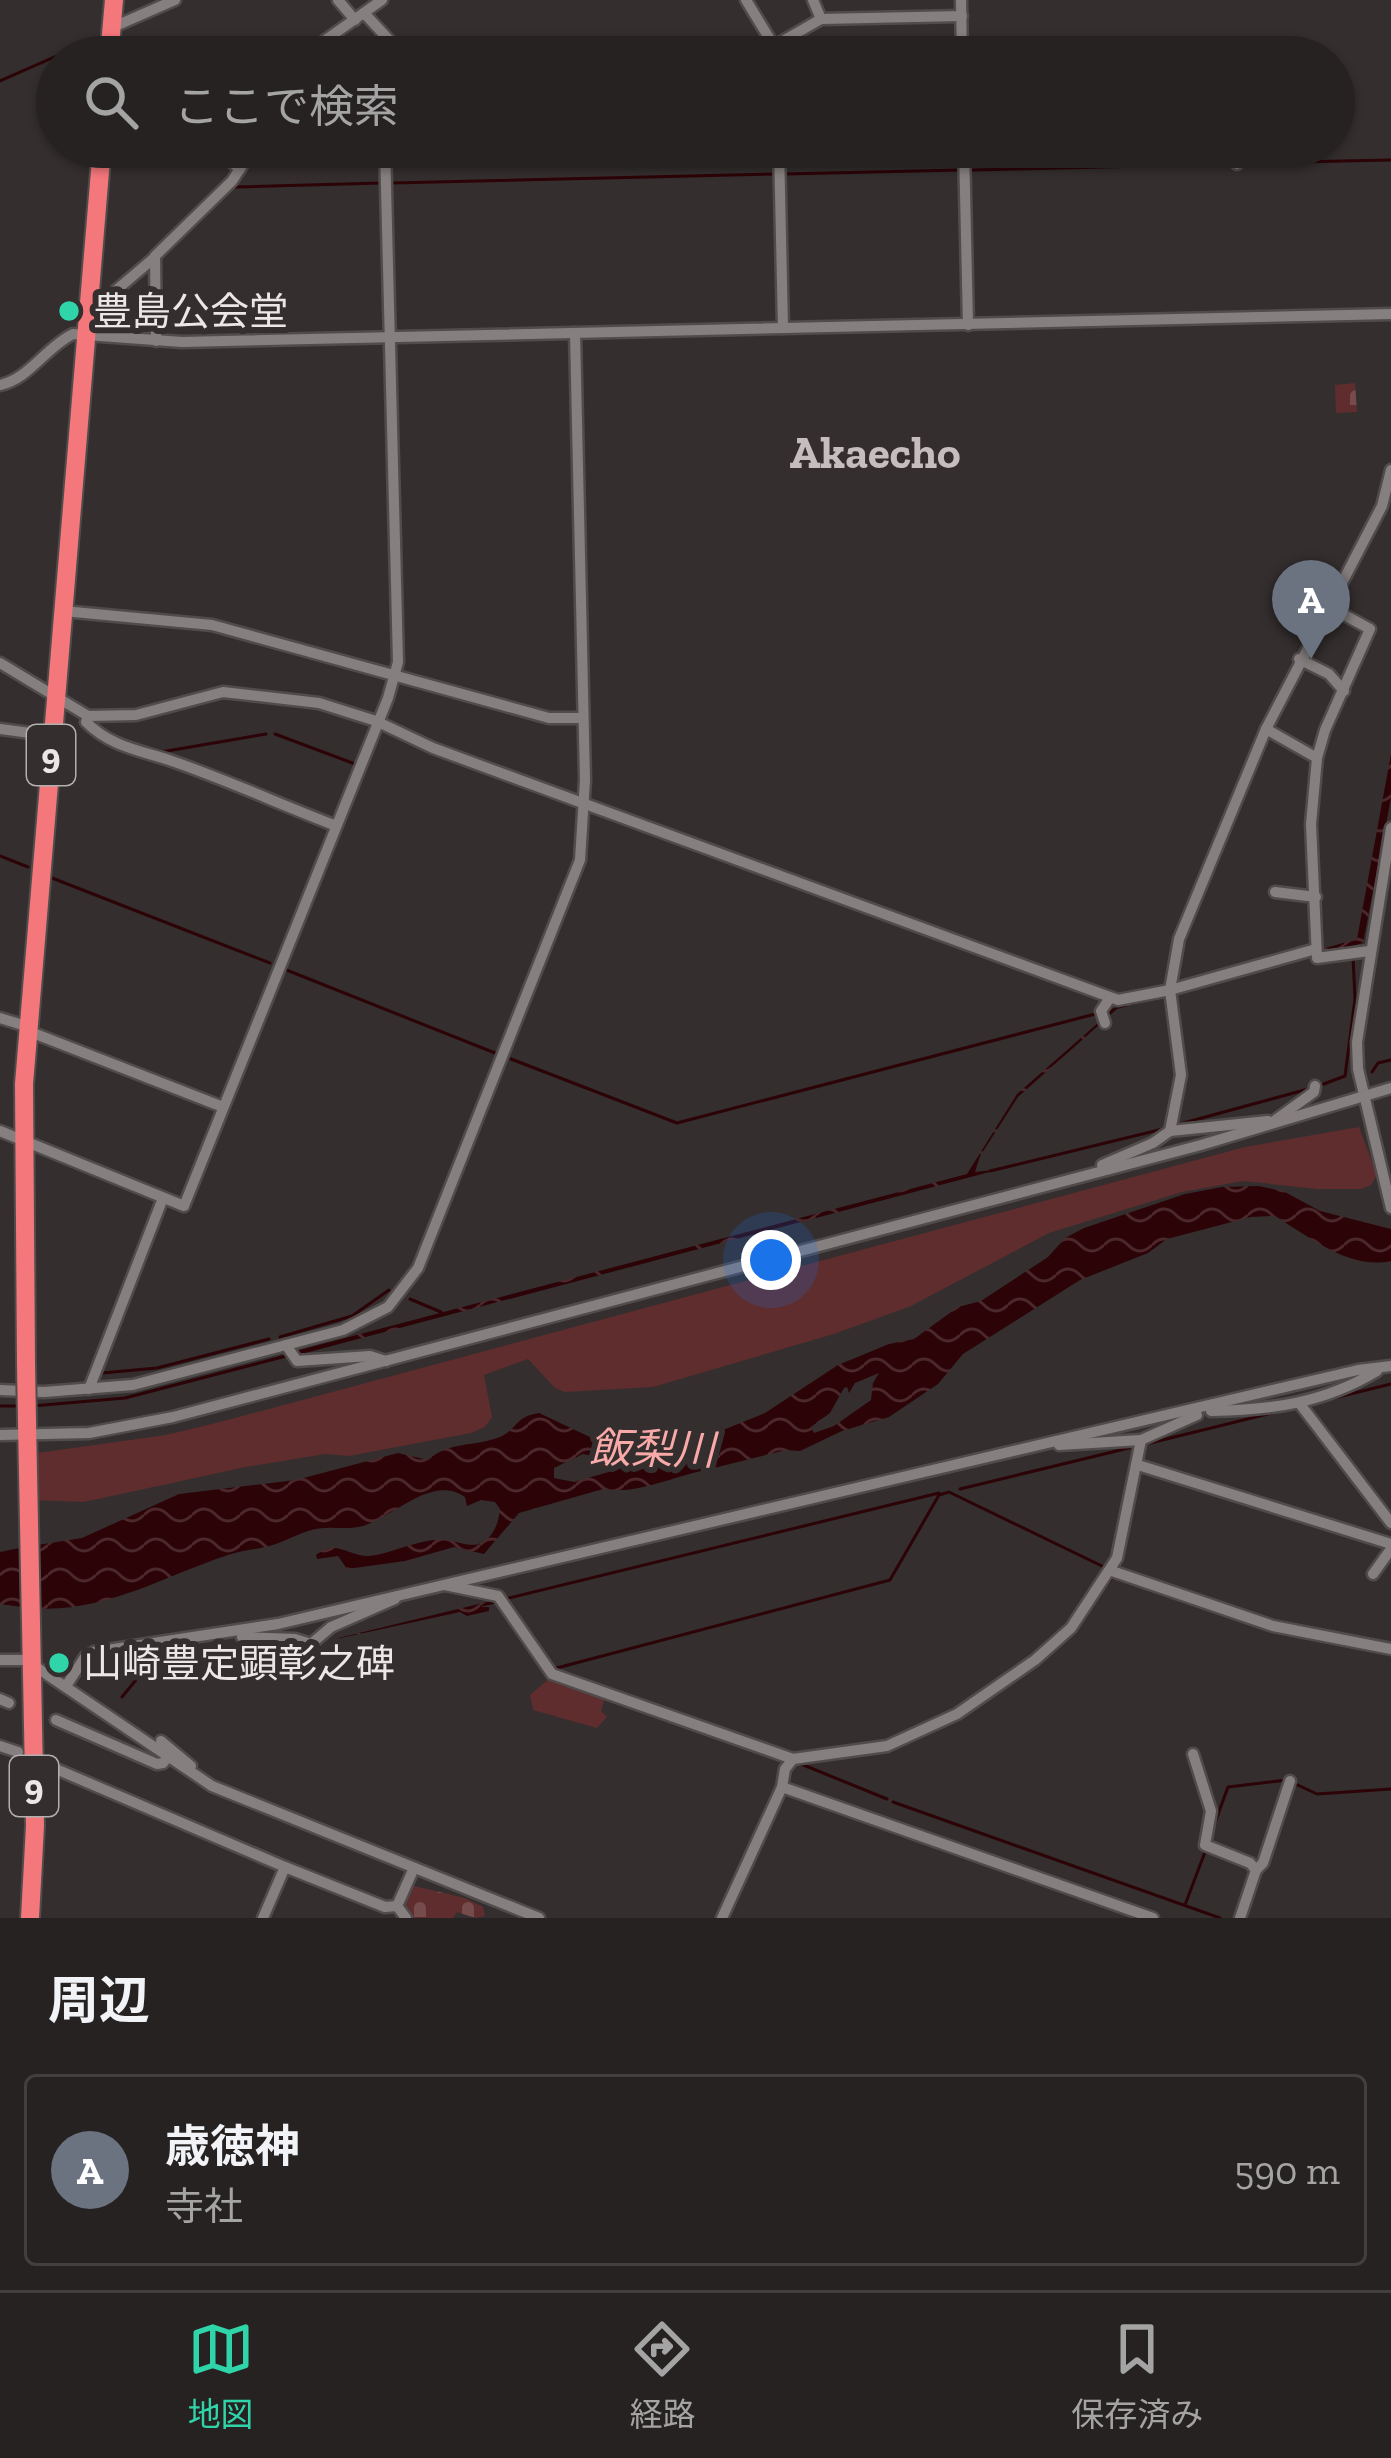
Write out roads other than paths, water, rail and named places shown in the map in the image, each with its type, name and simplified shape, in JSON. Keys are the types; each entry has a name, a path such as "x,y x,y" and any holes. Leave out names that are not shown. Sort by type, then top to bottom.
{"highway":[{"path":"111,36 114,0"},
{"name":"9","path":"30,1918 33,1660 21,1139 100,168"}],"street":[{"path":"111,28 175,0"},
{"path":"338,0 382,36"},
{"path":"331,36 382,0"},
{"path":"746,0 767,36"},
{"path":"813,0 820,19"},
{"path":"961,0 962,36"},
{"path":"797,36 820,19 962,16"},
{"path":"0,1131 184,1206 396,676 386,168"},
{"path":"779,168 783,328"},
{"path":"964,168 968,325"},
{"path":"107,298 213,202 240,169"},
{"path":"154,258 156,340"},
{"path":"0,386 14,381 67,337 86,336 390,338 1391,314"},
{"path":"0,1390 88,1389 150,1382 286,1345 368,1320 395,1300 418,1268 576,873 582,846 575,333"},
{"path":"1170,1131 1181,1069 1171,993 1179,940 1266,729 1382,506 1391,470"},
{"path":"1316,952 1312,824 1317,758 1370,629 1328,606"},
{"path":"63,611 212,626 549,718 583,718"},
{"path":"1299,659 1329,674 1344,691"},
{"path":"0,663 88,716 136,715 223,692 319,704 376,721 433,748 1110,998 1171,993 1316,952 1369,951"},
{"path":"88,716 86,722 94,730 128,749 334,825"},
{"path":"1266,729 1317,758"},
{"path":"0,730 53,736"},
{"path":"1391,828 1357,1042 1364,1097 1391,1208"},
{"path":"1275,892 1316,897"},
{"path":"1103,1016 1110,998"},
{"path":"0,1018 223,1107"},
{"path":"1091,1174 1094,1168 1170,1131 1274,1122 1315,1087"},
{"path":"0,1435 89,1433 154,1421 1091,1174 1391,1088"},
{"path":"88,1389 164,1198"},
{"path":"286,1345 297,1361 370,1356 386,1361"},
{"path":"1203,1408 1273,1409 1300,1404 1385,1368"},
{"path":"66,1686 85,1657 94,1652 234,1632 395,1597 1358,1370 1385,1368"},
{"path":"1300,1404 1391,1523"},
{"path":"1052,1442 1061,1446 1141,1440 1203,1408"},
{"path":"444,1585 498,1596 552,1674 794,1759 886,1746 957,1714 1035,1660 1071,1628 1112,1571 1122,1544 1141,1440"},
{"path":"1138,1465 1391,1546 1373,1574"},
{"path":"1112,1571 1273,1626 1391,1649"},
{"path":"234,1632 242,1637 311,1644 325,1630 391,1604 395,1597"},
{"path":"0,1660 33,1660 204,1781 539,1918"},
{"path":"56,1720 159,1765 168,1757"},
{"path":"161,1741 204,1781"},
{"path":"0,1746 18,1752"},
{"path":"1193,1754 1211,1811 1205,1845 1250,1862 1256,1870"},
{"path":"722,1918 782,1787 785,1769 794,1759"},
{"path":"50,1766 285,1867 385,1907 397,1906"},
{"path":"1240,1918 1290,1781"},
{"path":"782,1787 1153,1918"},
{"path":"263,1918 285,1867"},
{"path":"397,1906 415,1868"},
{"path":"397,1906 406,1918"}],"water":[{"path":"1391,754 1391,798 1363,943 1117,1009 1018,1097 980,1156 975,1172 1001,1169 294,1356 292,1352 967,1174 1017,1094 1099,1022 1104,1011 1357,939"},
{"name":"飯梨川","path":"1222,1187 1283,1191 1320,1211 1391,1229 1391,1261 1360,1261 1274,1216 1251,1217 1167,1239 1148,1253 1080,1280 963,1354 938,1384 889,1417 842,1431 800,1451 786,1450 714,1468 705,1465 701,1471 652,1485 603,1489 519,1513 484,1554 454,1547 405,1561 347,1569 338,1556 317,1559 316,1555 330,1548 370,1556 435,1540 474,1545 490,1536 500,1509 495,1502 481,1500 467,1506 465,1497 440,1491 363,1526 308,1531 271,1546 228,1555 133,1592 84,1605 32,1608 31,1546 82,1538 179,1494 296,1480 398,1453 428,1460 453,1447 500,1437 525,1417 539,1413 609,1446 723,1430 765,1413 838,1365 914,1339 958,1307 981,1301 1084,1228 1185,1194","holes":["879,1373 871,1400 834,1426 814,1433 811,1427 830,1413 844,1388 849,1393 855,1383","588,1455 619,1469 574,1482 554,1478 554,1468"]},
{"path":"29,1546 30,1608 0,1604 0,1552"},
{"path":"495,1600 498,1603 480,1607 489,1607 489,1611 467,1616 460,1612 318,1643"}],"waterway":[{"path":"0,81 36,65"},
{"path":"1355,161 1391,160"},
{"path":"971,170 1058,168"},
{"path":"785,174 960,170"},
{"path":"392,183 774,174"},
{"path":"235,187 381,183"},
{"path":"161,752 266,734"},
{"path":"275,734 355,764"},
{"path":"0,856 28,867"},
{"path":"52,878 270,963"},
{"path":"1321,1085 1345,1076 1355,999 1353,957"},
{"path":"284,969 495,1053"},
{"path":"511,1059 677,1123 1099,1013"},
{"path":"1372,1072 1378,1063 1391,1060"},
{"path":"1176,1125 1312,1088"},
{"path":"990,1171 1167,1128"},
{"path":"280,1337 352,1316 389,1290"},
{"path":"410,1299 441,1312"},
{"path":"102,1373 157,1368 269,1339"},
{"path":"32,1406 125,1398 286,1356"},
{"path":"1322,1401 1391,1384"},
{"path":"0,1406 16,1406"},
{"path":"1146,1444 1284,1410"},
{"path":"960,1489 1133,1447"},
{"path":"553,1669 890,1580 939,1495 949,1492 1106,1568"},
{"path":"505,1599 939,1493"},
{"path":"1094,1601 1114,1575"},
{"path":"122,1697 140,1675 304,1647"},
{"path":"829,1759 889,1751 956,1720"},
{"path":"796,1762 887,1799"},
{"path":"1213,1828 1228,1787 1287,1780 1317,1794 1391,1789"},
{"path":"893,1802 1220,1918"},
{"path":"1185,1905 1205,1852"},
{"path":"347,1886 371,1896"}],"place":[{"name":"豊島公会堂","path":"69,311"},
{"name":"歳徳神","path":"1311,659"},
{"name":"山崎豊定顕彰之碑","path":"59,1663"}],"district":[{"name":"Akaecho","path":"875,453"}]}
